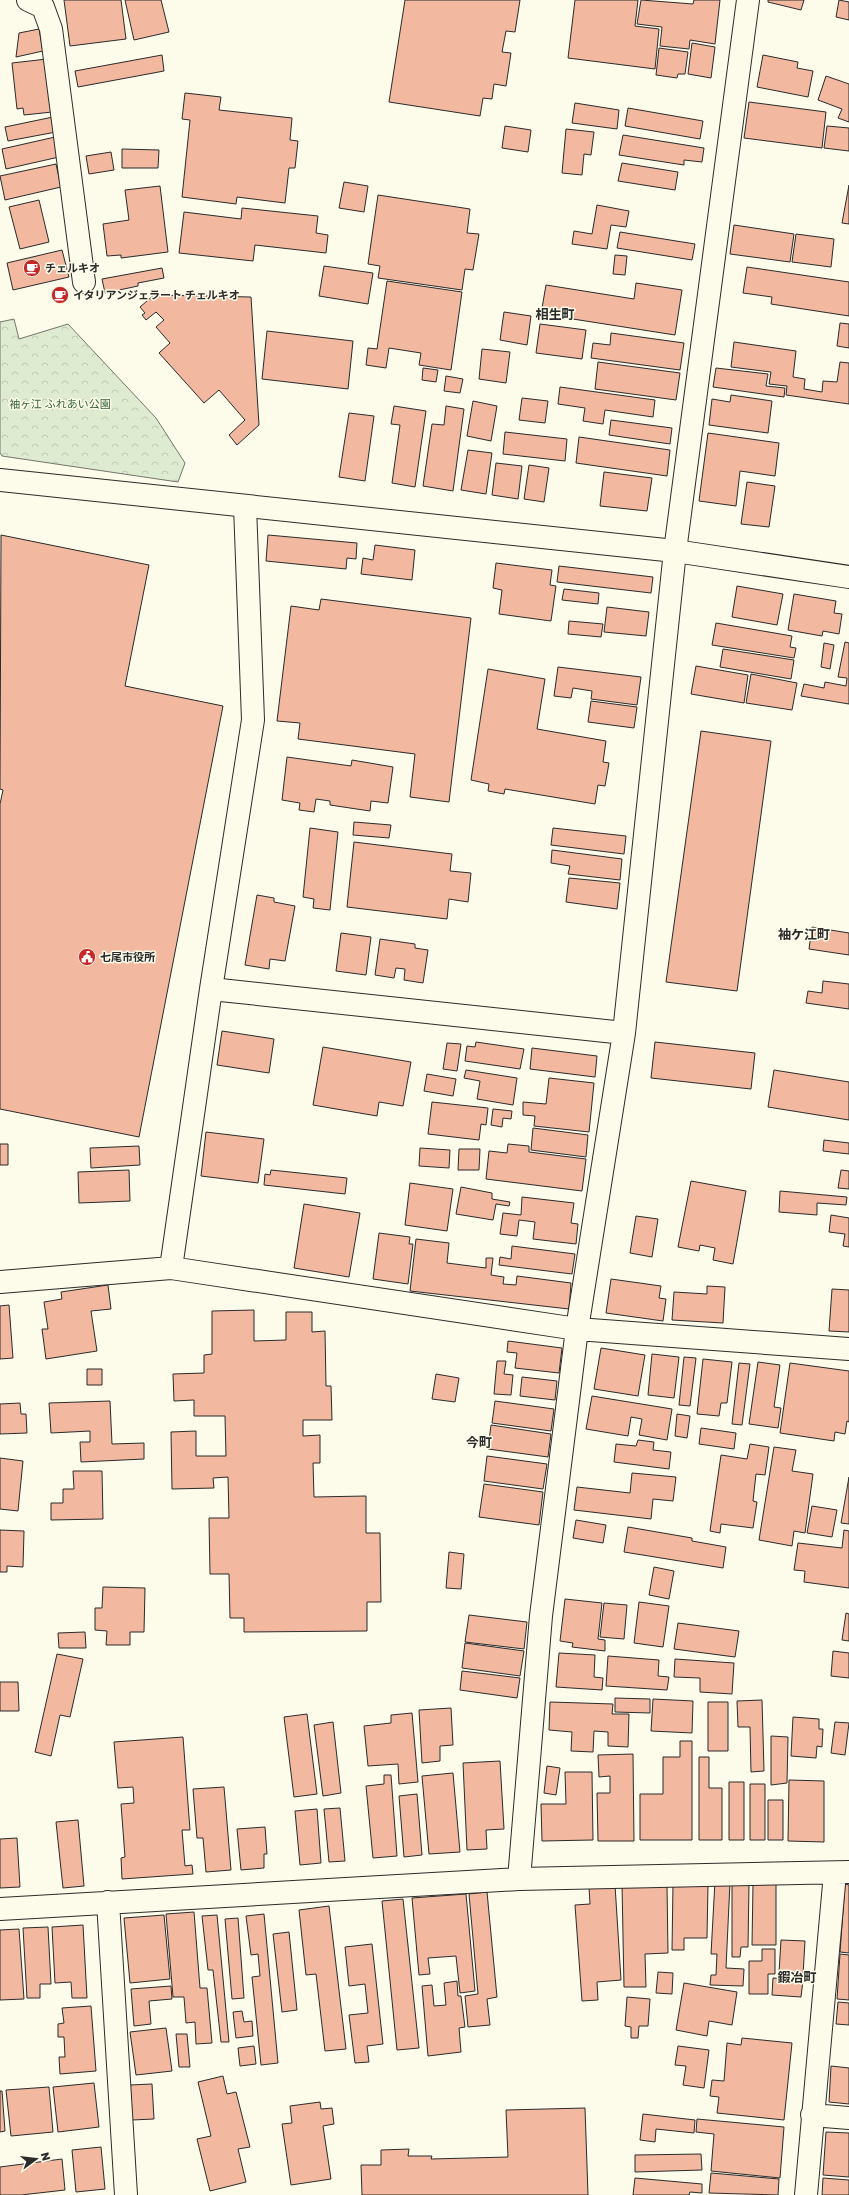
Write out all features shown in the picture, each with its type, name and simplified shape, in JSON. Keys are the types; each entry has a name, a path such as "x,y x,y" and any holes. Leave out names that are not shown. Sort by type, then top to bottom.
{"street":[{"path":"28,0 42,7 51,29 84,282"},
{"path":"519,1879 541,1616 577,1330 624,1033 675,551 748,0"},
{"path":"0,480 675,551 849,577"},
{"path":"171,1268 211,989 254,720 245,506"},
{"path":"211,989 624,1033"},
{"path":"0,1282 171,1268 577,1330 849,1349"},
{"path":"0,1909 519,1879 842,1873 812,2116 806,2195"},
{"path":"108,1902 126,2195"},
{"path":"812,2116 849,2118"}],"green space":[{"name":"袖ヶ江 ふれあい公園","path":"14,319 19,339 68,324 156,418 185,463 178,482 2,456 0,453 0,322"}],"building":[{"path":"64,0 121,0 126,39 70,46"},
{"path":"125,0 161,0 169,32 134,40"},
{"path":"405,0 520,0 515,32 506,31 502,52 511,53 506,86 494,84 492,99 483,98 480,116 389,102"},
{"path":"575,0 638,0 635,26 659,29 655,69 568,58"},
{"path":"641,0 693,4 694,0 720,0 715,44 690,40 689,49 660,46 662,27 637,24"},
{"path":"768,0 804,0 801,10 768,2"},
{"path":"839,0 849,2 849,20 836,17"},
{"path":"39,29 43,51 16,57 19,33"},
{"path":"692,43 715,47 711,78 688,74"},
{"path":"659,48 688,52 685,74 678,74 677,78 656,75"},
{"path":"162,55 164,71 78,87 75,71"},
{"path":"763,55 798,62 797,68 813,71 808,97 757,87"},
{"path":"47,59 52,112 24,115 23,108 17,109 12,63"},
{"path":"826,76 849,84 849,122 838,118 842,109 818,100"},
{"path":"185,93 221,97 219,110 292,118 290,140 298,141 295,168 289,168 285,203 237,197 236,204 182,197 190,120 182,119"},
{"path":"749,102 826,112 822,148 744,138"},
{"path":"575,103 619,110 617,129 572,123"},
{"path":"628,108 703,121 700,139 625,126"},
{"path":"53,117 56,132 8,141 5,127"},
{"path":"505,126 531,130 528,152 502,148"},
{"path":"827,126 849,128 849,151 824,148"},
{"path":"566,129 594,132 591,155 584,154 582,175 562,173"},
{"path":"623,135 704,148 702,162 684,160 684,165 619,155"},
{"path":"55,137 59,157 6,169 2,149"},
{"path":"122,149 159,150 158,168 122,168"},
{"path":"111,152 114,170 89,174 86,156"},
{"path":"622,163 678,172 675,190 618,181"},
{"path":"56,164 61,187 5,200 0,176"},
{"path":"344,182 368,186 364,212 339,208"},
{"path":"849,185 849,224 842,223"},
{"path":"160,186 168,252 121,258 121,255 107,256 103,224 129,220 125,190"},
{"path":"378,195 470,209 467,233 479,234 473,270 465,269 462,290 378,278 380,266 368,264"},
{"path":"39,200 49,242 20,249 9,207"},
{"path":"597,205 629,211 626,227 611,225 607,249 572,244 574,231 592,234"},
{"path":"242,208 318,216 316,233 328,235 326,253 255,245 253,261 179,253 184,212 241,219"},
{"path":"734,225 794,234 790,262 730,254"},
{"path":"620,232 695,244 692,260 617,248"},
{"path":"796,234 834,239 831,267 792,262"},
{"path":"62,250 69,277 13,290 7,263"},
{"path":"615,255 627,256 625,275 613,274"},
{"path":"324,266 373,273 368,304 319,296"},
{"path":"747,267 849,282 849,316 771,304 772,297 743,293"},
{"path":"162,268 164,278 138,283 138,286 105,293 102,279"},
{"path":"387,281 462,292 451,370 419,365 421,353 389,348 386,368 366,365 368,348 377,349"},
{"path":"636,283 682,290 675,335 541,314 546,285 634,299"},
{"path":"154,295 251,297 259,425 237,445 229,435 245,420 219,390 204,403 159,353 170,343 156,327 164,320 156,312 146,320 142,315 145,313 140,307"},
{"path":"504,312 531,316 527,345 500,340"},
{"path":"840,323 849,324 849,348 837,346"},
{"path":"540,324 586,330 582,359 536,353"},
{"path":"267,331 353,341 348,389 262,379"},
{"path":"611,333 684,343 680,370 591,358 593,343 610,345"},
{"path":"734,342 796,351 793,377 805,379 804,389 822,392 823,381 837,382 840,362 849,363 849,404 786,395 787,386 769,384 771,372 731,367"},
{"path":"482,349 510,352 506,383 479,379"},
{"path":"598,362 680,373 676,400 595,389"},
{"path":"423,368 438,370 436,382 422,380"},
{"path":"716,368 768,374 766,386 785,388 784,397 713,387"},
{"path":"446,376 463,379 460,393 444,391"},
{"path":"560,387 655,400 653,417 605,410 603,424 583,421 585,408 558,404"},
{"path":"731,395 772,401 768,433 709,425 712,399 730,402"},
{"path":"522,398 548,401 545,423 519,420"},
{"path":"473,401 497,406 491,441 467,436"},
{"path":"394,406 426,411 415,487 392,483 400,425 391,424"},
{"path":"446,406 464,409 453,491 423,486 432,424 444,425"},
{"path":"349,413 374,416 365,481 339,477"},
{"path":"611,420 672,428 670,444 609,435"},
{"path":"505,432 567,439 565,461 503,454"},
{"path":"708,433 779,443 775,476 740,471 736,506 699,501"},
{"path":"579,437 670,450 667,476 576,463"},
{"path":"468,450 492,453 486,494 461,490"},
{"path":"496,463 522,466 518,499 492,495"},
{"path":"529,465 549,468 544,502 524,499"},
{"path":"604,472 652,478 647,511 600,506"},
{"path":"747,482 775,486 769,527 741,524"},
{"name":"七尾市役所","path":"1,535 149,565 125,686 223,706 139,1137 0,1109 0,804 3,790 0,789"},
{"path":"268,535 357,543 356,559 347,558 346,569 266,561"},
{"path":"375,545 415,550 412,580 361,574 363,558 373,560"},
{"path":"496,563 552,570 550,585 556,586 551,621 499,614 502,590 493,588"},
{"path":"559,566 653,577 651,593 557,582"},
{"path":"737,586 783,594 777,625 732,617"},
{"path":"564,589 599,593 598,604 562,600"},
{"path":"794,594 836,601 834,613 842,614 839,634 823,631 822,636 788,630"},
{"path":"321,599 471,618 449,802 410,797 415,754 298,739 300,723 277,721 291,606 319,610"},
{"path":"607,607 649,612 646,636 604,632"},
{"path":"569,621 603,624 601,637 568,634"},
{"path":"716,623 792,636 790,647 796,648 794,658 712,645"},
{"path":"845,642 849,643 849,704 801,696 804,684 824,688 825,682 846,686 847,678 838,677"},
{"path":"824,643 834,645 830,669 821,667"},
{"path":"723,649 794,660 791,679 720,667"},
{"path":"696,666 748,675 744,703 691,694"},
{"path":"558,667 641,677 637,705 591,699 592,691 573,688 571,698 554,696"},
{"path":"488,669 545,679 537,729 606,741 603,762 609,763 605,786 598,785 595,804 505,789 504,794 488,791 489,784 471,780"},
{"path":"751,674 797,683 792,710 746,703"},
{"path":"591,701 637,707 634,728 588,722"},
{"path":"701,731 771,741 737,991 666,982"},
{"path":"287,757 351,766 352,760 393,767 388,803 371,801 370,811 330,805 330,801 316,799 314,812 299,810 300,803 282,800"},
{"path":"354,822 391,825 389,838 353,835"},
{"path":"310,828 338,832 330,910 313,908 314,899 303,897"},
{"path":"553,828 626,836 624,854 551,845"},
{"path":"354,842 452,854 450,871 471,873 468,902 449,899 447,919 347,907"},
{"path":"552,850 622,859 620,880 568,874 570,866 551,863"},
{"path":"569,878 620,883 617,909 566,902"},
{"path":"257,895 274,898 274,902 295,906 285,961 270,959 269,969 245,965"},
{"path":"812,927 849,933 849,955 809,949"},
{"path":"341,933 371,937 366,975 336,971"},
{"path":"380,939 415,944 415,948 428,950 423,983 404,980 405,969 396,968 394,978 375,975"},
{"path":"823,981 849,984 849,1009 806,1003 808,991 822,993"},
{"path":"222,1031 274,1039 269,1073 217,1065"},
{"path":"476,1042 524,1049 520,1069 465,1061 467,1046 475,1047"},
{"path":"655,1042 755,1053 751,1089 651,1078"},
{"path":"447,1043 461,1044 457,1071 443,1069"},
{"path":"323,1047 411,1062 403,1106 379,1102 377,1116 313,1105"},
{"path":"532,1048 597,1056 595,1077 530,1069"},
{"path":"466,1070 517,1078 513,1105 477,1099 480,1081 464,1078"},
{"path":"774,1070 849,1082 849,1120 768,1107"},
{"path":"427,1074 456,1079 453,1096 424,1091"},
{"path":"549,1078 594,1083 589,1132 534,1126 535,1116 523,1115 523,1102 546,1104"},
{"path":"432,1102 488,1108 486,1125 481,1124 479,1140 428,1134"},
{"path":"493,1109 512,1111 511,1119 503,1118 502,1127 491,1125"},
{"path":"533,1128 588,1135 586,1157 531,1150"},
{"path":"206,1132 264,1139 258,1183 201,1176"},
{"path":"824,1140 849,1143 849,1154 823,1151"},
{"path":"0,1144 8,1144 8,1165 0,1165"},
{"path":"508,1144 529,1146 529,1152 586,1159 582,1191 486,1179 489,1151 507,1153"},
{"path":"139,1146 140,1165 91,1168 90,1148"},
{"path":"420,1148 450,1150 449,1168 419,1166"},
{"path":"459,1149 480,1149 479,1170 458,1170"},
{"path":"129,1170 130,1201 79,1203 78,1172"},
{"path":"271,1170 347,1178 345,1194 264,1185 265,1174 270,1175"},
{"path":"841,1170 849,1171 849,1189 838,1188"},
{"path":"691,1181 746,1191 733,1264 713,1260 715,1248 700,1245 699,1251 678,1247"},
{"path":"410,1183 453,1189 447,1231 405,1225"},
{"path":"461,1187 492,1193 492,1199 510,1202 509,1206 496,1204 493,1220 456,1214"},
{"path":"780,1191 847,1197 846,1205 817,1203 817,1215 779,1212"},
{"path":"522,1197 574,1203 571,1223 578,1224 576,1244 533,1239 535,1222 519,1220 517,1236 500,1234 503,1213 521,1215"},
{"path":"304,1204 360,1213 349,1277 294,1268"},
{"path":"831,1215 849,1218 849,1247 843,1246 845,1234 829,1232"},
{"path":"636,1216 658,1219 652,1257 630,1253"},
{"path":"379,1233 410,1237 409,1244 413,1244 408,1284 373,1279"},
{"path":"416,1239 449,1243 447,1263 486,1268 486,1258 493,1258 491,1275 504,1277 503,1284 516,1285 517,1276 571,1283 569,1309 410,1291"},
{"path":"512,1246 575,1254 572,1274 499,1265 500,1257 511,1259"},
{"path":"611,1279 661,1286 659,1298 666,1299 663,1321 606,1313"},
{"path":"108,1285 111,1309 91,1311 97,1351 46,1359 42,1329 48,1329 44,1302 62,1299 61,1292"},
{"path":"707,1286 725,1287 723,1323 672,1320 674,1292 707,1294"},
{"path":"832,1289 849,1290 849,1332 829,1331"},
{"path":"9,1305 13,1358 0,1359 0,1306"},
{"path":"254,1310 254,1341 286,1340 286,1312 312,1312 312,1332 325,1331 326,1386 331,1386 332,1420 303,1420 303,1436 320,1435 320,1463 313,1463 314,1497 366,1496 366,1533 380,1533 381,1602 367,1602 367,1631 244,1632 244,1618 230,1618 229,1574 210,1574 209,1518 229,1518 228,1477 213,1478 214,1488 172,1489 171,1432 196,1431 196,1456 226,1456 225,1416 194,1416 194,1400 174,1401 173,1374 204,1373 204,1355 212,1354 212,1311"},
{"path":"508,1341 562,1348 559,1373 515,1368 517,1353 507,1352"},
{"path":"601,1348 645,1355 638,1396 594,1389"},
{"path":"652,1354 679,1357 674,1398 648,1395"},
{"path":"684,1357 696,1358 690,1406 679,1405"},
{"path":"703,1359 732,1362 727,1403 721,1403 719,1416 697,1414"},
{"path":"497,1361 506,1361 504,1374 513,1375 511,1395 494,1394"},
{"path":"758,1362 780,1365 774,1407 781,1408 778,1428 749,1424"},
{"path":"739,1363 750,1364 742,1425 732,1424"},
{"path":"790,1363 849,1371 849,1422 847,1421 845,1434 835,1432 834,1441 780,1433"},
{"path":"87,1369 102,1369 102,1385 87,1385"},
{"path":"436,1374 459,1378 455,1402 432,1399"},
{"path":"522,1377 557,1381 555,1400 520,1396"},
{"path":"592,1396 672,1409 667,1440 639,1435 642,1419 631,1417 628,1436 586,1429"},
{"path":"110,1401 112,1444 144,1443 144,1459 81,1462 80,1442 90,1442 90,1431 51,1433 49,1403"},
{"path":"495,1401 554,1409 551,1431 492,1423"},
{"path":"20,1403 21,1414 26,1414 27,1433 0,1434 0,1404"},
{"path":"677,1414 690,1416 687,1438 675,1436"},
{"path":"491,1425 551,1434 548,1457 488,1449"},
{"path":"701,1428 736,1433 734,1449 699,1444"},
{"path":"638,1440 654,1442 653,1450 671,1452 669,1469 614,1462 616,1444 636,1446"},
{"path":"750,1444 769,1447 765,1475 756,1474 753,1501 757,1502 753,1528 721,1524 720,1533 710,1531 721,1455 747,1459"},
{"path":"774,1447 796,1450 792,1471 813,1474 805,1533 794,1531 792,1546 759,1540"},
{"path":"487,1456 547,1464 543,1489 484,1481"},
{"path":"0,1458 23,1461 18,1511 0,1509"},
{"path":"73,1471 102,1471 103,1519 51,1520 51,1503 63,1503 63,1489 74,1489"},
{"path":"632,1473 676,1477 673,1501 653,1499 651,1519 574,1510 577,1487 630,1493"},
{"path":"849,1477 849,1524 841,1523"},
{"path":"484,1484 543,1492 539,1525 479,1517"},
{"path":"812,1506 837,1510 832,1537 807,1533"},
{"path":"576,1520 606,1525 603,1543 573,1538"},
{"path":"628,1527 692,1538 692,1541 726,1547 723,1568 624,1552"},
{"path":"0,1530 24,1531 23,1567 7,1566 7,1572 0,1572"},
{"path":"844,1530 849,1531 849,1588 804,1582 805,1571 794,1570 798,1543 842,1548"},
{"path":"449,1552 464,1554 461,1589 446,1588"},
{"path":"654,1567 674,1571 669,1599 649,1595"},
{"path":"103,1587 145,1588 144,1632 130,1632 130,1645 106,1645 107,1631 95,1630 95,1608 102,1608"},
{"path":"565,1599 602,1603 598,1639 605,1640 605,1651 572,1647 573,1643 560,1641"},
{"path":"639,1602 669,1606 663,1647 634,1643"},
{"path":"604,1603 627,1605 624,1639 600,1637"},
{"path":"846,1613 849,1614 849,1641 842,1640"},
{"path":"469,1615 527,1622 524,1649 465,1642"},
{"path":"678,1623 739,1631 735,1657 674,1649"},
{"path":"85,1632 86,1648 59,1648 58,1633"},
{"path":"465,1643 524,1651 520,1676 462,1668"},
{"path":"833,1651 849,1653 849,1678 831,1676"},
{"path":"559,1653 595,1655 594,1677 603,1678 602,1690 556,1687"},
{"path":"57,1654 83,1659 70,1717 60,1715 51,1756 35,1752"},
{"path":"608,1656 659,1660 658,1676 669,1677 667,1690 606,1686"},
{"path":"675,1659 734,1663 732,1694 700,1692 700,1678 674,1677"},
{"path":"462,1671 520,1678 517,1698 460,1690"},
{"path":"0,1682 18,1682 19,1711 0,1711"},
{"path":"615,1698 650,1699 650,1713 615,1712"},
{"path":"653,1699 693,1701 692,1733 651,1731"},
{"path":"762,1700 764,1771 751,1772 750,1727 738,1727 737,1701"},
{"path":"550,1702 613,1704 612,1714 629,1714 628,1747 608,1746 608,1732 594,1731 593,1752 571,1751 572,1732 549,1730"},
{"path":"708,1702 728,1702 728,1751 708,1751"},
{"path":"451,1708 453,1745 440,1746 440,1761 422,1763 419,1710"},
{"path":"412,1713 418,1782 399,1784 398,1764 368,1766 364,1726 391,1723 391,1715"},
{"path":"307,1714 317,1794 294,1797 284,1717"},
{"path":"793,1717 819,1719 819,1729 823,1729 822,1747 817,1746 816,1758 791,1756"},
{"path":"333,1722 341,1793 323,1796 314,1725"},
{"path":"835,1722 849,1723 845,1755 831,1753"},
{"path":"771,1736 788,1737 787,1783 771,1785"},
{"path":"183,1737 190,1830 182,1830 185,1866 192,1865 193,1874 122,1879 121,1858 125,1857 121,1804 134,1803 133,1787 118,1788 114,1742"},
{"path":"680,1741 692,1741 692,1840 640,1840 640,1794 663,1794 663,1757 680,1757"},
{"path":"633,1754 634,1841 598,1841 597,1793 610,1793 610,1776 599,1777 598,1755"},
{"path":"699,1757 709,1757 709,1788 722,1788 722,1840 699,1840"},
{"path":"500,1761 504,1829 486,1830 487,1849 467,1850 463,1763"},
{"path":"547,1766 560,1768 556,1795 544,1793"},
{"path":"565,1772 592,1772 593,1840 542,1841 541,1804 566,1804"},
{"path":"453,1773 460,1852 429,1854 422,1776"},
{"path":"384,1775 391,1775 397,1856 373,1858 366,1786 384,1784"},
{"path":"789,1780 824,1781 824,1842 788,1841"},
{"path":"729,1782 744,1782 744,1840 729,1840"},
{"path":"750,1784 765,1784 765,1840 750,1840"},
{"path":"224,1787 231,1870 206,1872 203,1838 197,1838 193,1789"},
{"path":"417,1794 422,1855 404,1857 399,1796"},
{"path":"768,1800 783,1800 783,1840 768,1840"},
{"path":"340,1808 345,1861 329,1862 324,1809"},
{"path":"317,1809 321,1863 300,1865 295,1811"},
{"path":"78,1820 84,1886 63,1888 56,1822"},
{"path":"265,1827 267,1854 264,1854 264,1868 241,1870 237,1829"},
{"path":"17,1838 20,1887 0,1888 0,1839"},
{"path":"715,1881 730,1882 726,1968 744,1969 743,1986 710,1985 711,1975 716,1975 717,1954 711,1954"},
{"path":"732,1883 749,1884 748,1947 741,1947 740,1957 732,1957"},
{"path":"673,1884 708,1884 707,1938 684,1938 684,1950 672,1950"},
{"path":"753,1884 776,1884 776,1945 752,1945"},
{"path":"845,1884 849,1885 849,1953 840,1952"},
{"path":"615,1885 621,1980 597,1982 598,2000 582,2001 575,1905 590,1904 589,1887"},
{"path":"622,1885 667,1885 668,1953 645,1954 646,1987 624,1987"},
{"path":"487,1892 497,1997 487,1999 490,2025 468,2027 465,1996 478,1994 469,1894"},
{"path":"466,1894 475,1991 460,1993 456,1956 428,1958 430,1974 419,1975 412,1898"},
{"path":"403,1899 419,2048 397,2050 382,1901"},
{"path":"329,1906 346,2049 325,2051 316,1974 306,1975 299,1910"},
{"path":"194,1912 200,1988 207,1988 212,2043 196,2044 195,2022 186,2023 184,1997 173,1997 166,1914"},
{"path":"264,1914 278,2063 261,2065 252,1977 260,1976 258,1954 251,1955 246,1916"},
{"path":"164,1915 170,1979 130,1983 124,1918"},
{"path":"217,1915 229,2042 221,2042 213,1970 208,1970 202,1916"},
{"path":"238,1918 244,1998 232,1999 225,1919"},
{"path":"83,1925 87,1998 72,1998 71,1982 55,1983 52,1927"},
{"path":"48,1927 51,1984 40,1984 40,1998 27,1998 23,1928"},
{"path":"19,1929 24,1999 0,2000 0,1930"},
{"path":"289,1932 297,2010 282,2012 273,1934"},
{"path":"781,1940 805,1941 803,1975 779,1973"},
{"path":"372,1944 383,2044 367,2046 369,2062 355,2063 349,2015 368,2013 365,1984 349,1986 345,1947"},
{"path":"762,1949 775,1949 775,1974 768,1974 768,1994 749,1994 749,1961 762,1961"},
{"path":"840,1954 849,1955 849,2000 837,1999"},
{"path":"658,1972 673,1973 672,1994 656,1993"},
{"path":"773,1978 803,1980 801,1997 772,1995"},
{"path":"457,1981 458,1996 461,1996 465,2027 459,2028 461,2052 428,2056 422,1986 432,1985 434,2006 446,2005 444,1983"},
{"path":"684,1983 737,1992 732,2025 709,2021 707,2036 676,2030"},
{"path":"171,1986 172,1999 149,2001 151,2024 134,2026 131,1989"},
{"path":"627,1997 650,1999 648,2026 639,2026 638,2038 631,2038 631,2027 625,2026"},
{"path":"838,2002 849,2003 849,2025 836,2024"},
{"path":"91,2006 96,2071 60,2074 59,2057 65,2057 64,2037 58,2037 58,2024 64,2023 62,2008"},
{"path":"242,2011 244,2022 252,2021 253,2036 236,2038 233,2012"},
{"path":"166,2028 172,2071 136,2075 130,2032"},
{"path":"176,2034 187,2034 190,2067 179,2067"},
{"path":"742,2038 792,2043 784,2120 717,2113 719,2097 710,2096 712,2080 724,2081 727,2043 741,2045"},
{"path":"254,2046 256,2064 240,2066 238,2048"},
{"path":"678,2046 709,2050 704,2088 683,2085 686,2066 675,2065"},
{"path":"831,2066 849,2068 849,2104 829,2102"},
{"path":"223,2076 227,2094 236,2092 250,2147 238,2149 246,2182 210,2191 197,2139 211,2136 198,2082"},
{"path":"94,2083 99,2127 58,2132 53,2087"},
{"path":"152,2084 154,2119 132,2120 130,2085"},
{"path":"49,2087 53,2132 11,2136 6,2090"},
{"path":"0,2091 2,2091 5,2131 0,2132"},
{"path":"320,2102 321,2109 332,2108 334,2124 323,2126 331,2179 291,2185 282,2124 292,2123 290,2106"},
{"path":"585,2108 588,2195 362,2195 361,2165 381,2165 381,2150 409,2149 408,2156 432,2156 431,2159 508,2157 506,2110"},
{"path":"643,2114 695,2120 694,2133 656,2129 655,2142 640,2140"},
{"path":"697,2119 784,2127 780,2178 711,2171 714,2134 696,2132"},
{"path":"826,2132 849,2133 849,2177 823,2175"},
{"path":"101,2147 105,2189 76,2192 72,2150"},
{"path":"701,2154 702,2170 635,2172 635,2155"},
{"path":"62,2159 65,2190 21,2195 0,2195 0,2167"},
{"path":"711,2173 779,2179 778,2195 709,2193"},
{"path":"635,2178 702,2184 702,2193 690,2192 689,2195 633,2195"},
{"path":"823,2178 849,2180 849,2195 822,2195"}],"place":[{"name":"チェルキオ","path":"32,268"},
{"name":"イタリアンジェラート チェルキオ","path":"60,295"},
{"name":"七尾市役所","path":"87,957"}],"district":[{"name":"相生町","path":"555,314"},
{"name":"袖ケ江町","path":"804,934"},
{"name":"今町","path":"479,1442"},
{"name":"鍜冶町","path":"797,1977"}]}
